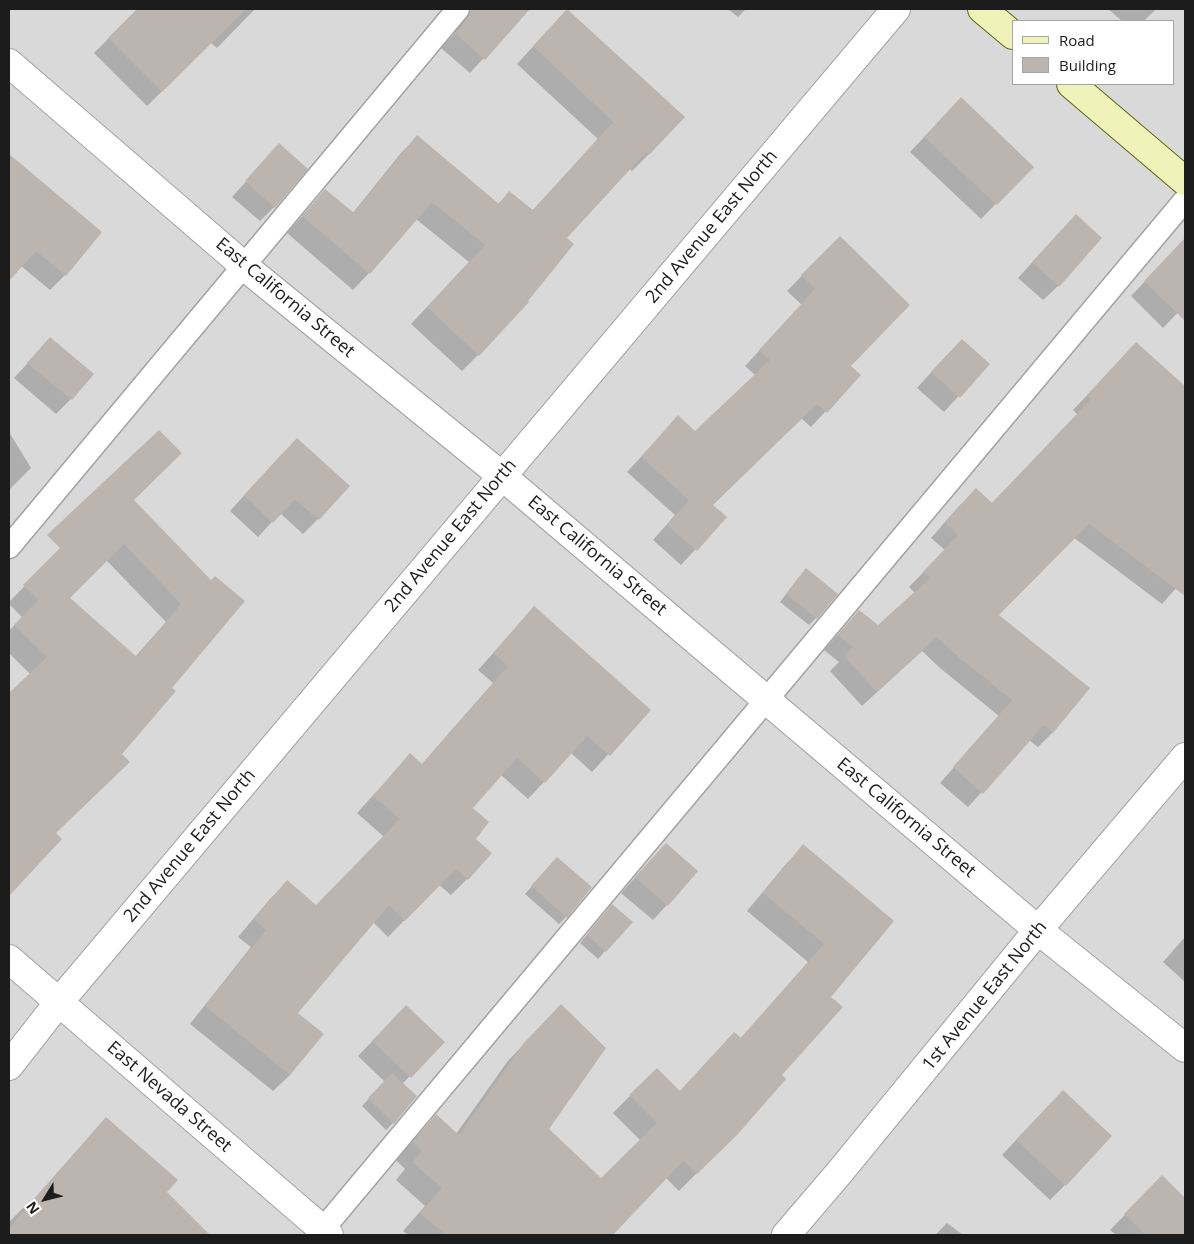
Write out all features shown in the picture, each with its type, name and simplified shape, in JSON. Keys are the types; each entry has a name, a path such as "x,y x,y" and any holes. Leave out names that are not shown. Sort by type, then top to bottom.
{"street":[{"name":"2nd Avenue East North","path":"9,1066 59,1002 896,9"},
{"path":"982,9 1012,34"},
{"name":"East California Street","path":"9,63 243,264 502,476 1038,930 1185,1048"},
{"path":"1071,85 1185,181"},
{"name":"1st Avenue East North","path":"786,1235 845,1166 1038,930 1185,757"},
{"name":"East Nevada Street","path":"9,958 323,1233"}],"lane":[{"path":"9,547 243,264 458,9"},
{"path":"323,1233 1185,200"}],"shaded area":[{"path":"9,9 1185,9 1185,1235 9,1235"}],"building":[{"path":"137,9 246,9 162,92 108,38"},
{"path":"472,9 530,9 485,60 455,33"},
{"path":"567,9 685,117 649,155 646,152 567,238 574,244 529,302 479,356 427,307 485,245 432,202 370,274 302,216 325,189 354,213 417,135 499,204 509,191 533,210 613,122 533,46"},
{"path":"961,97 1034,167 997,205 924,137"},
{"path":"279,143 308,169 275,208 245,181"},
{"path":"9,154 102,232 66,276 36,251 9,281"},
{"path":"1076,214 1102,238 1059,287 1032,262"},
{"path":"840,236 910,305 851,366 861,375 827,413 817,404 713,505 727,517 697,551 667,525 689,500 641,457 678,415 695,431 770,360 759,350 815,289 801,275"},
{"path":"1185,238 1185,321 1144,281"},
{"path":"50,337 94,374 72,400 27,363"},
{"path":"962,339 990,364 960,398 931,372"},
{"path":"1136,342 1185,386 1185,596 1089,524 999,615 1090,688 1053,733 1044,725 983,794 953,767 1012,700 937,637 877,692 844,656 853,647 838,635 859,610 878,625 930,578 923,572 958,535 945,522 976,488 992,503 1091,399 1087,395"},
{"path":"159,430 182,453 134,500 211,580 215,576 245,601 172,688 176,691 122,754 130,762 56,833 62,839 9,896 9,693 47,657 14,625 38,600 23,585 60,548 47,535","holes":["124,544 181,604 137,657 70,598"]},
{"path":"297,438 350,486 319,520 295,499 273,523 244,495"},
{"path":"806,568 838,594 817,619 786,594"},
{"path":"534,606 651,710 610,756 587,736 545,783 517,758 473,808 489,822 476,839 492,853 468,880 456,869 405,921 389,905 298,1013 324,1034 290,1075 205,1006 266,930 254,919 287,880 316,905 400,819 373,796 410,753 422,764 508,666 493,653"},
{"path":"666,843 698,871 668,906 635,877"},
{"path":"803,844 894,921 831,997 843,1007 782,1075 786,1079 737,1135 697,1174 683,1161 613,1235 446,1235 420,1213 442,1188 412,1162 422,1151 413,1142 436,1114 459,1135 524,1043 561,1004 606,1048 549,1129 601,1178 657,1123 629,1095 657,1068 680,1091 734,1032 741,1038 824,944 763,893"},
{"path":"557,857 592,887 567,918 531,886"},
{"path":"612,904 633,922 606,952 587,935"},
{"path":"406,1005 445,1042 411,1078 372,1041"},
{"path":"392,1073 417,1096 394,1124 368,1098"},
{"path":"1063,1090 1112,1136 1066,1186 1016,1140"},
{"path":"106,1117 178,1180 167,1192 210,1235 9,1235 9,1228"},
{"path":"1162,1175 1185,1198 1185,1235 1146,1235 1124,1214"}]}
